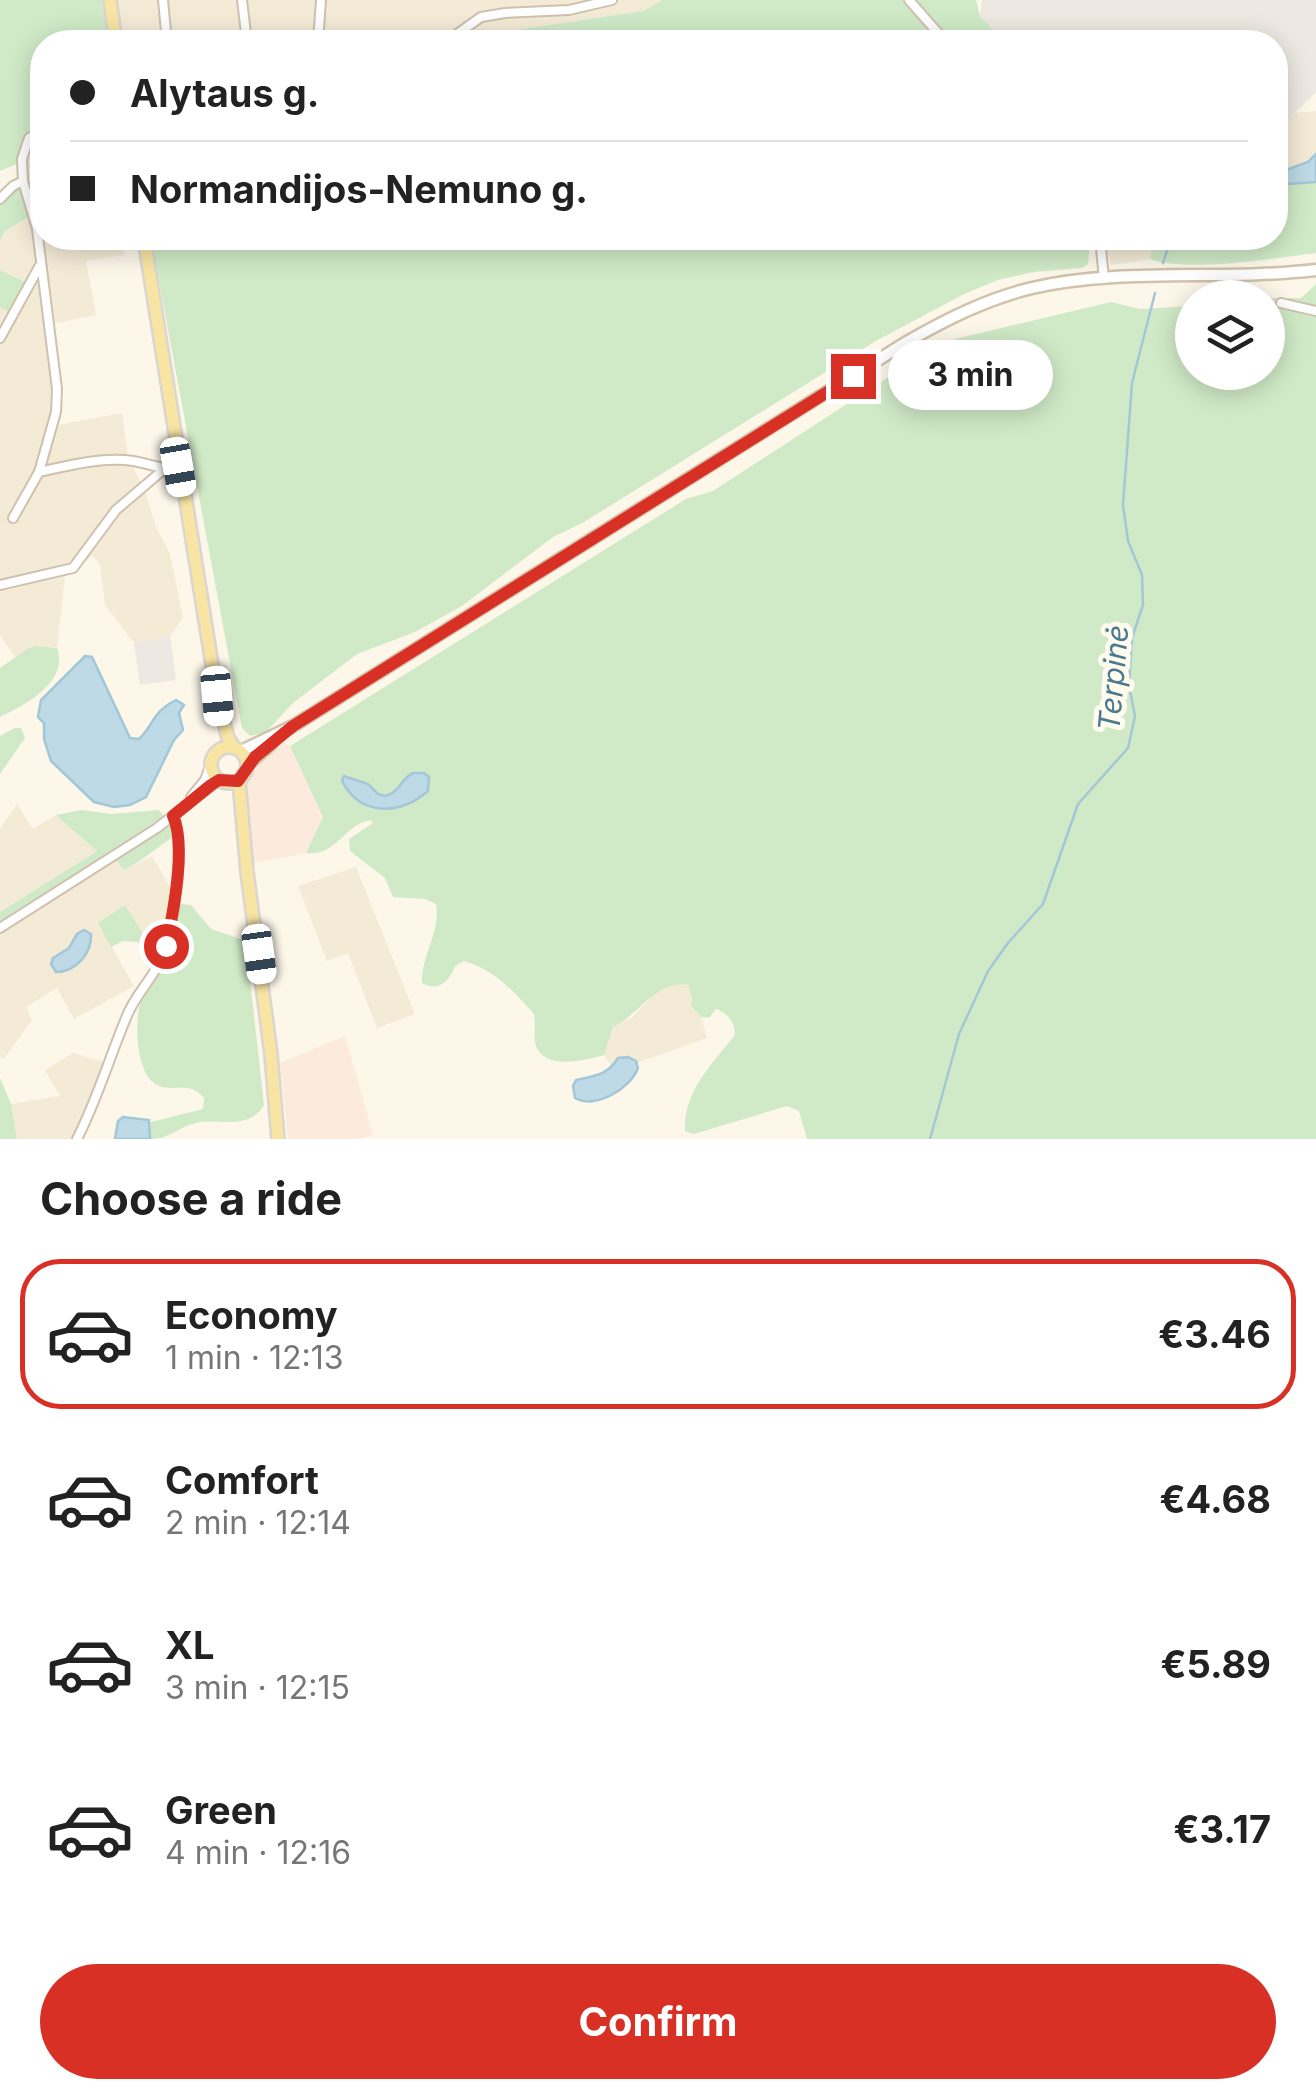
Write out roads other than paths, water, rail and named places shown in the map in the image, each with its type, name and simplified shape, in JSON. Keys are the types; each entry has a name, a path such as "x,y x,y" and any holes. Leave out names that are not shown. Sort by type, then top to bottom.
{"main road":[{"path":"110,0 114,30"},
{"path":"146,250 217,696 228,738 247,766"},
{"path":"228,781 293,726 930,329 977,306 1028,289 1104,279 1316,270"},
{"path":"217,696 220,750 211,764 228,781 247,872 266,1004 278,1139"},
{"path":"220,750 237,749 293,726"}],"street":[{"path":"163,0 166,30"},
{"path":"242,0 246,30"},
{"path":"319,30 321,0"},
{"path":"504,0 505,12"},
{"path":"463,30 481,17 505,12 612,0"},
{"path":"909,0 935,30"},
{"path":"30,138 22,159 30,205"},
{"path":"0,200 23,181"},
{"path":"13,518 38,472 56,412 57,389 38,250"},
{"path":"1101,250 1104,279"},
{"path":"0,338 39,267"},
{"path":"1285,304 1316,311"},
{"path":"38,472 111,460 139,461 164,470"},
{"path":"0,585 73,568 116,510 164,470 178,467"},
{"path":"0,928 173,816 205,780 211,764"},
{"path":"182,808 228,781"},
{"path":"77,1139 96,1101 130,1007 163,955 177,888 177,831 173,816"}],"water":[{"path":"1316,154 1316,182 1288,184 1288,169 1308,162"},
{"path":"85,656 92,657 130,738 139,739 158,714 176,700 184,705 179,713 183,730 174,740 146,797 130,805 114,807 94,802 51,761 44,739 44,723 38,717 41,700"},
{"path":"413,773 429,777 428,791 393,808 359,801 342,781 344,776 368,784 385,796"},
{"path":"84,930 91,934 86,954 70,969 56,972 51,964 53,958 69,948"},
{"path":"618,1058 636,1061 638,1068 628,1083 602,1099 575,1098 576,1080 600,1074"},
{"path":"123,1117 149,1120 150,1139 115,1139 118,1121"}],"waterway":[{"name":"Terpinė","path":"1163,263 1167,250"},
{"name":"Terpinė","path":"930,1139 959,1034 988,971 1043,904 1078,804 1128,748 1135,716 1129,686 1132,638 1143,605 1142,575 1128,541 1123,505 1132,383 1155,293"}]}
